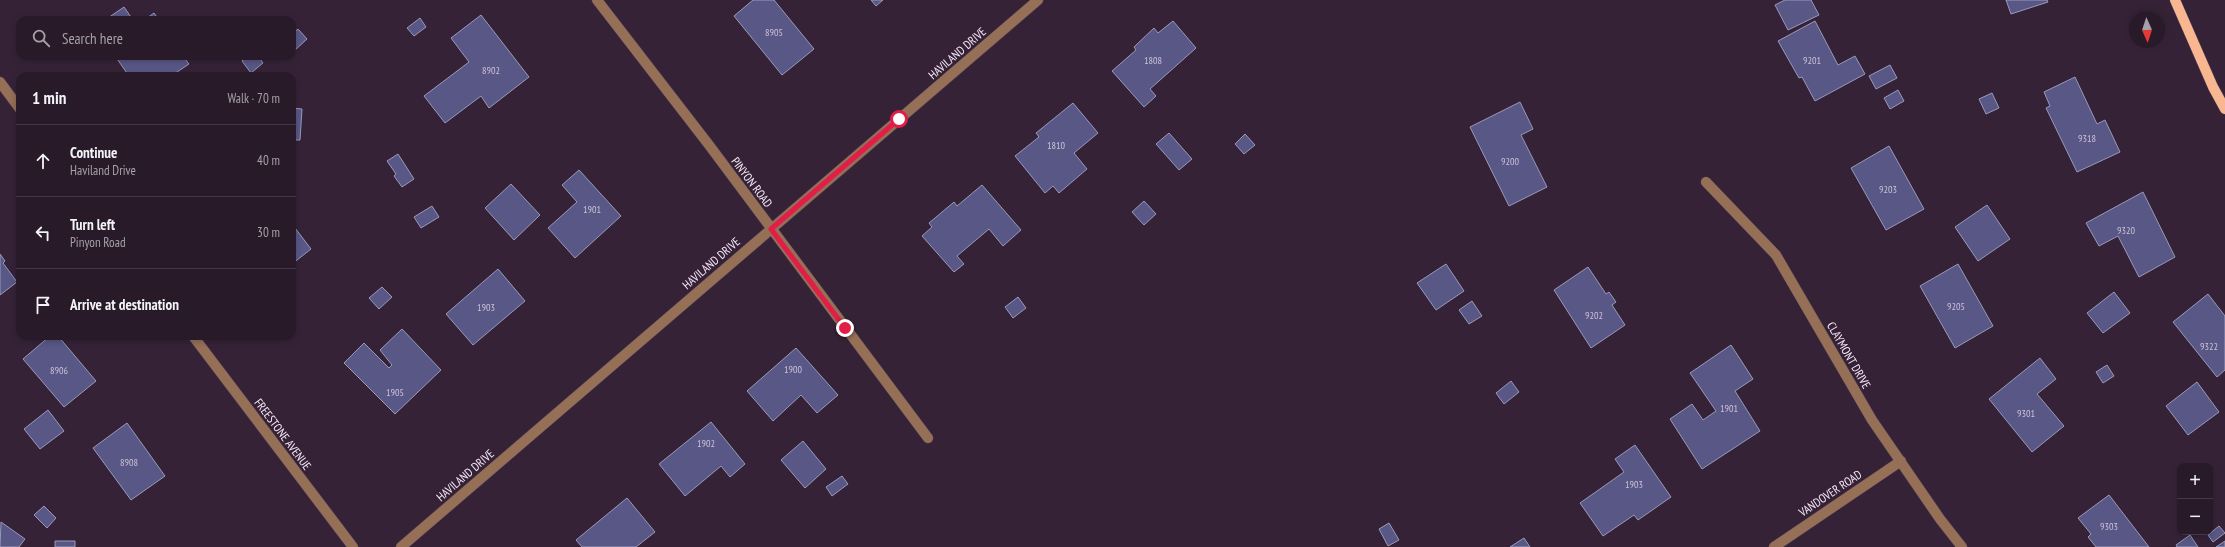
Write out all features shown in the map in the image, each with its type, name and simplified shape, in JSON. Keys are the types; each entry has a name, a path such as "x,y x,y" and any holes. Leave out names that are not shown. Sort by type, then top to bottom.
{"main road":[{"path":"2175,0 2213,87 2225,109"}],"street":[{"name":"PINYON ROAD","path":"597,0 928,438"},
{"name":"HAVILAND DRIVE","path":"401,547 1038,0"},
{"path":"0,82 16,104"},
{"name":"CLAYMONT DRIVE","path":"1706,182 1776,255 1844,375 1872,420 1940,520 1962,547"},
{"name":"FREESTONE AVENUE","path":"196,340 353,547"},
{"name":"VANDOVER ROAD","path":"1774,547 1901,461"}],"building":[{"path":"753,0 774,0 814,49 782,75 734,16"},
{"path":"871,0 883,0 876,6"},
{"path":"1785,0 1811,0 1819,15 1788,30 1775,5"},
{"path":"2006,0 2047,0 2048,2 2011,14"},
{"path":"124,7 130,16 111,16"},
{"path":"481,15 529,77 489,108 481,96 445,123 424,96 469,62 451,38"},
{"path":"420,18 426,27 414,36 407,28"},
{"path":"1173,21 1196,48 1150,89 1156,96 1144,107 1112,71 1136,50 1134,47 1154,28 1158,33"},
{"path":"1815,21 1838,65 1855,56 1865,74 1815,101 1802,77 1799,78 1778,41"},
{"path":"298,29 307,39 296,49 296,31"},
{"path":"118,60 186,60 189,64 177,72 126,72"},
{"path":"261,60 263,63 250,72 242,61"},
{"path":"1890,65 1897,78 1876,89 1869,76"},
{"path":"2075,77 2097,124 2105,120 2120,152 2077,172 2046,108 2050,106 2044,92"},
{"path":"1898,90 1904,101 1890,109 1884,98"},
{"path":"1992,93 1999,108 1986,114 1979,99"},
{"path":"1520,102 1533,129 1521,135 1547,187 1509,206 1470,127"},
{"path":"1073,103 1098,133 1074,153 1087,169 1059,193 1053,186 1045,193 1015,156 1039,137 1036,133"},
{"path":"296,108 302,109 300,140 296,140"},
{"path":"1169,133 1192,159 1179,170 1156,144"},
{"path":"1245,134 1255,145 1244,154 1235,144"},
{"path":"1889,146 1924,209 1886,230 1851,168"},
{"path":"398,154 414,179 402,187 394,176 396,174 387,161"},
{"path":"579,170 621,216 575,258 548,228 577,202 562,185"},
{"path":"511,184 540,215 514,240 485,208"},
{"path":"982,185 1021,230 1003,246 989,229 957,256 964,264 954,272 922,236 932,227 929,223 954,202 957,206"},
{"path":"2143,192 2175,257 2139,277 2118,236 2099,246 2086,223"},
{"path":"1144,201 1156,214 1144,225 1132,212"},
{"path":"1987,205 2010,239 1978,261 1955,227"},
{"path":"432,206 439,217 421,228 414,217"},
{"path":"296,229 311,249 296,261"},
{"path":"0,254 5,261 3,263 16,283 0,295"},
{"path":"1446,264 1464,291 1436,310 1417,283"},
{"path":"1958,264 1993,326 1955,348 1920,286"},
{"path":"1588,267 1606,294 1609,292 1616,302 1612,305 1625,325 1591,348 1554,290"},
{"path":"498,269 525,301 473,345 446,314"},
{"path":"382,287 392,297 379,309 369,298"},
{"path":"2114,292 2130,313 2103,333 2087,313"},
{"path":"2208,294 2225,316 2225,370 2217,377 2173,322"},
{"path":"1018,297 1026,308 1013,318 1005,307"},
{"path":"1472,301 1482,316 1469,324 1459,310"},
{"path":"402,329 441,370 395,414 344,363 364,343 389,368 392,365 380,350"},
{"path":"45,340 61,340 96,381 64,407 23,359"},
{"path":"1731,345 1753,379 1735,391 1760,431 1702,469 1670,419 1692,404 1703,420 1716,411 1690,373"},
{"path":"796,348 838,395 817,413 801,395 773,421 747,391"},
{"path":"2040,358 2056,379 2037,394 2064,426 2032,452 1989,399"},
{"path":"2107,365 2114,376 2103,383 2096,372"},
{"path":"1511,381 1519,392 1504,404 1496,393"},
{"path":"2197,382 2219,412 2188,435 2166,406"},
{"path":"48,410 64,431 40,449 24,429"},
{"path":"711,422 745,464 730,477 721,466 685,496 659,464"},
{"path":"127,423 165,476 131,500 93,448"},
{"path":"803,441 826,469 805,488 781,460"},
{"path":"1635,445 1671,497 1638,520 1634,515 1603,536 1580,503 1624,472 1615,459"},
{"path":"842,476 848,484 832,496 826,487"},
{"path":"2109,495 2149,547 2096,547 2088,537 2091,534 2078,518"},
{"path":"627,498 655,532 636,547 582,547 576,540"},
{"path":"44,506 56,518 47,528 34,515"},
{"path":"1,522 25,539 19,547 0,547"},
{"path":"1389,523 1399,540 1388,546 1379,529"},
{"path":"2219,526 2225,533 2213,542 2208,535 2213,535 2213,531"},
{"path":"2190,535 2198,547 2177,547 2176,545"},
{"path":"1524,538 1530,547 1510,547"},
{"path":"55,541 75,541 75,547 55,547"},
{"path":"2225,541 2225,547 2216,547"}],"route":[{"path":"845,328 771,229 899,119"}]}
